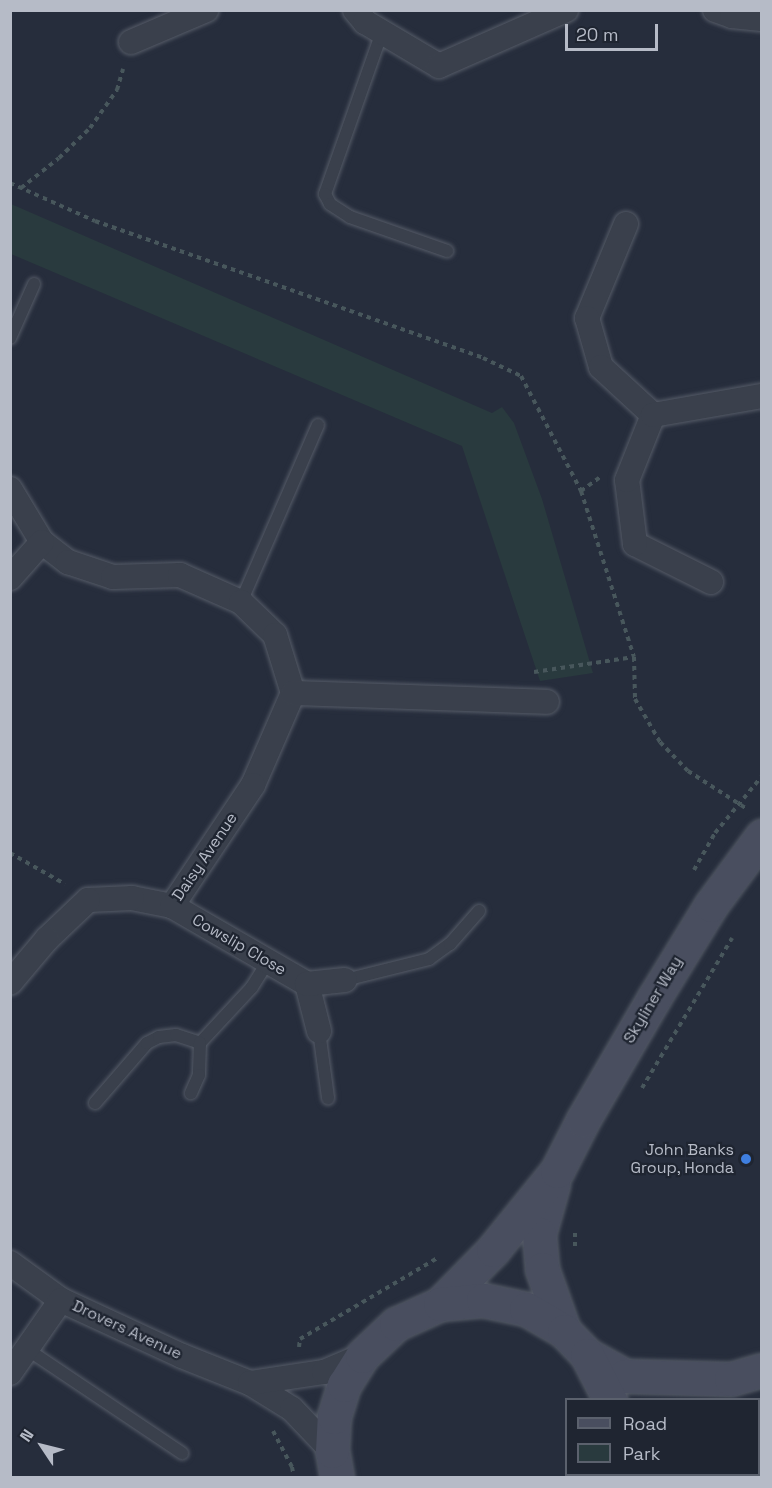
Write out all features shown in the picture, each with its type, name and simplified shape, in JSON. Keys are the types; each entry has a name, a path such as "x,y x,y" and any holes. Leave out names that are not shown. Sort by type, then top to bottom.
{"street":[{"path":"131,42 206,10"},
{"path":"355,10 365,22 439,66 566,10"},
{"path":"715,10 732,16 762,19"},
{"path":"626,224 587,318 602,367 653,415"},
{"path":"653,415 762,396"},
{"path":"653,415 627,480 635,544 711,582"},
{"path":"10,489 42,542 68,562 113,577 180,575 241,602 275,635 292,693 547,702"},
{"path":"10,578 42,542"},
{"name":"Daisy Avenue","path":"88,900 132,898 172,906 253,785 292,693"},
{"name":"Skyliner Way","path":"440,1304 493,1250 556,1171 582,1120 711,905 762,836"},
{"path":"10,983 46,939 88,900"},
{"name":"Cowslip Close","path":"172,906 307,984"},
{"path":"319,1031 307,984 345,981"},
{"name":"Skyliner Way","path":"556,1171 540,1234 542,1269 564,1331"},
{"name":"Drovers Avenue","path":"10,1263 61,1300 182,1356 250,1383 292,1409 335,1464"},
{"path":"10,1373 61,1300"},
{"path":"335,1464 338,1407 344,1385 362,1356 396,1324 440,1304 483,1300 526,1309 564,1331 587,1354 625,1376 746,1374"},
{"path":"587,1354 609,1398"},
{"path":"250,1383 324,1372 362,1356"},
{"path":"702,1398 746,1374"}],"lane":[{"path":"382,32 325,194 330,204 350,216 447,251"},
{"path":"10,338 34,284"},
{"path":"241,602 318,425"},
{"path":"345,981 429,959 450,944 479,912"},
{"path":"190,1094 199,1075 200,1043 252,987 268,961"},
{"path":"319,1031 327,1098"},
{"path":"96,1103 147,1043 159,1036 176,1035 200,1043"},
{"path":"27,1349 182,1453"}],"path":[{"path":"21,188 59,158 90,128 117,90 131,42"},
{"path":"10,183 95,221 483,358 521,376 580,491 634,657 635,699 660,742 688,771 739,803"},
{"path":"10,853 62,882 88,900"},
{"path":"642,1089 738,928"},
{"path":"575,1232 576,1254"},
{"path":"299,1351 300,1339 443,1256"},
{"path":"278,1426 272,1432 292,1467 294,1478"}],"green space":[{"path":"11,204 492,413 502,407 514,423 542,499 593,673 540,681 462,446 11,254"},
{"path":"760,1431 761,1477 703,1477 760,1476"}],"place":[{"name":"John Banks Group, Honda","path":"746,1159"}]}
